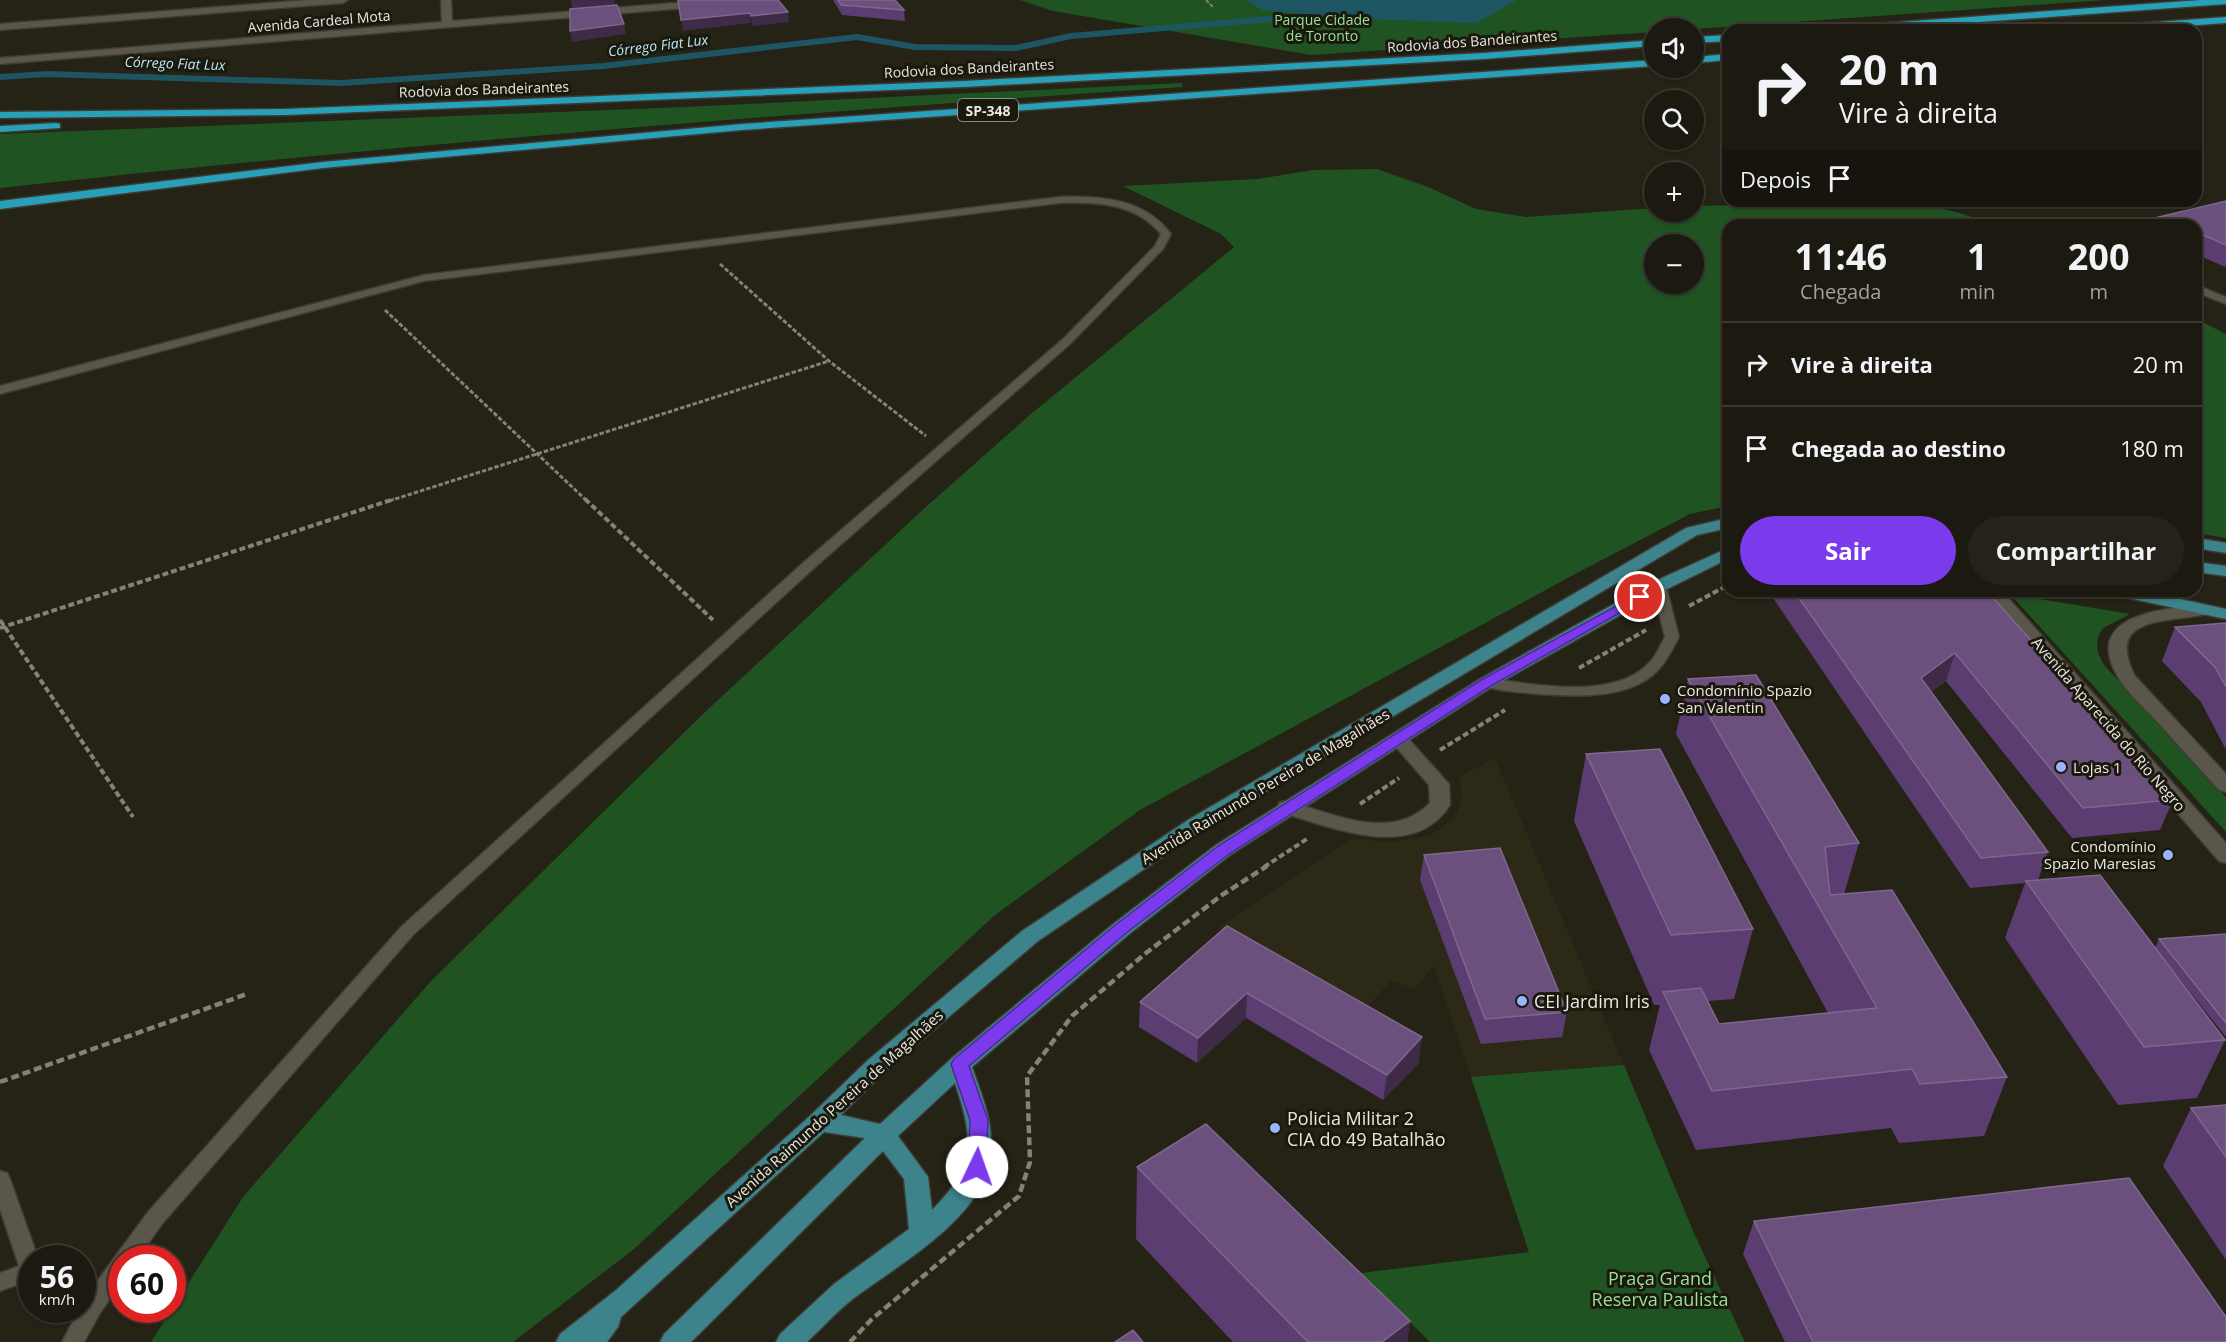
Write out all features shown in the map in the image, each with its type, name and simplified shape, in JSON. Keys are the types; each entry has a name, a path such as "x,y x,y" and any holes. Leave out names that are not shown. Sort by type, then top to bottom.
{"highway":[{"path":"1914,24 2226,1"},
{"path":"2172,24 2226,20"},
{"path":"1704,39 1722,38"},
{"name":"Rodovia dos Bandeirantes","path":"285,112 964,84 1484,56 1644,44"},
{"path":"1704,59 1722,58"},
{"name":"SP-348","path":"323,165 742,127 1383,84 1644,64"},
{"path":"0,115 285,112"},
{"path":"0,129 214,120 285,112"},
{"path":"0,195 248,167 323,165"},
{"path":"0,205 323,165"}],"main road":[{"name":"Avenida Raimundo Pereira de Magalhães","path":"569,1342 624,1299 819,1122 876,1066 1030,936 1195,825 1692,531 1722,524"},
{"path":"2202,544 2226,548"},
{"name":"Avenida Raimundo Pereira de Magalhães","path":"673,1342 884,1135 960,1064 1120,930 1223,850 1287,807 1486,683 1659,586 1722,556"},
{"path":"2202,568 2226,571"},
{"path":"2145,597 2226,614"},
{"path":"789,1342 840,1294 922,1233 958,1200 977,1167 979,1120 960,1064"},
{"path":"819,1122 855,1126 884,1135 916,1177 922,1233"},
{"path":"591,1342 624,1299"}],"street":[{"path":"0,27 344,0"},
{"path":"446,0 447,24"},
{"name":"Avenida Cardeal Mota","path":"0,61 747,0"},
{"name":"Avenida Aparecida do Rio Negro","path":"1998,597 2226,856"},
{"path":"2201,610 2158,614 2137,622 2120,639 2114,650 2116,662 2127,678 2226,786"},
{"path":"1287,807 1368,830 1388,831 1423,823 1440,805 1441,794 1438,784 1398,739"}],"lane":[{"path":"0,390 365,291 424,278 1059,200 1111,201 1135,209 1161,225 1166,234 1159,247 1067,341 942,448 407,931 186,1182 136,1245"},
{"path":"2202,291 2226,302"},
{"path":"1486,683 1590,691 1614,688 1634,681 1651,671 1666,652 1672,637 1659,586"},
{"path":"0,1179 21,1245"},
{"path":"0,1282 18,1276"},
{"path":"96,1294 108,1281"},
{"path":"73,1342 80,1323"}],"path":[{"path":"1206,0 1213,7"},
{"path":"699,245 829,362 942,448"},
{"path":"365,291 538,452 731,637"},
{"path":"3,627 538,452 829,362"},
{"path":"850,1342 872,1319 1019,1196 1030,1162 1027,1076 1072,1016 1146,953 1222,895 1480,724 1722,588"},
{"path":"0,620 133,817"},
{"path":"0,1082 246,994"}],"shaded area":[{"name":"CEI Jardim Iris","path":"1495,758 1693,1231 1529,1252 1434,965 1415,989 1391,981 1361,1013 1218,928 1352,838 1391,842 1427,836 1442,828 1454,817 1461,804 1462,791 1458,777"}],"green space":[{"name":"Parque Cidade de Toronto","path":"1020,0 2105,0 1765,24 1722,24 1722,27 1704,28 1704,18 1644,18 1644,33 1311,55 1053,11"},
{"path":"1181,83 1183,87 739,119 443,144 0,188 0,134 684,107"},
{"path":"1377,169 1428,187 1476,209 1526,217 1644,209 1644,222 1704,222 1704,206 1722,205 1932,207 1976,219 1722,219 1722,507 1690,514 1140,810 995,915 634,1249 513,1342 151,1342 163,1323 186,1323 186,1287 243,1197 431,981 704,713 928,505 1031,414 1234,247 1221,234 1123,186 1258,179 1313,170"},
{"path":"2202,322 2226,334 2226,538 2202,534"},
{"path":"2013,597 2028,597 2130,614 2103,628 2097,642 2101,660 2226,797 2226,832"},
{"name":"Praça Grand Reserva Paulista","path":"1624,1065 1693,1231 1745,1342 1430,1342 1361,1273 1529,1252 1471,1077"}],"water":[{"path":"1247,0 1517,0 1476,23 1366,19 1262,10"}],"building":[{"path":"678,0 778,0 788,12 751,16 750,13 681,20"},
{"path":"838,0 895,0 904,10 841,5"},
{"path":"617,5 624,24 570,31 570,9"},
{"path":"2226,201 2226,245 2202,235 2202,219 2159,217"},
{"path":"1798,597 1992,597 2173,800 2083,808 1955,653 1921,678 2048,852 1981,858"},
{"path":"2226,623 2226,687 2215,667 2175,627"},
{"path":"1756,675 1859,843 1825,847 1830,895 1892,890 2007,1077 1920,1084 1912,1069 1712,1091 1663,992 1701,988 1719,1024 1877,1008 1688,679"},
{"path":"1660,749 1753,929 1671,935 1586,754"},
{"path":"1500,848 1567,1012 1485,1019 1424,855"},
{"path":"2100,875 2225,1040 2144,1047 2026,881"},
{"path":"1227,926 1422,1037 1387,1075 1247,993 1198,1038 1140,1002"},
{"path":"2226,934 2226,1023 2159,939"},
{"path":"2226,1105 2226,1157 2191,1108"},
{"path":"1206,1124 1410,1321 1382,1342 1308,1342 1137,1167"},
{"path":"2129,1178 2226,1317 2226,1342 1813,1342 1754,1221"},
{"path":"1133,1330 1143,1342 1115,1342"}],"waterway":[{"name":"Córrego Fiat Lux","path":"0,77 47,74 341,83 603,66 857,37 915,47 1016,48 1071,36 1316,15"}],"place":[{"name":"Condomínio Spazio San Valentin","path":"1665,699"},
{"name":"Lojas 1","path":"2061,767"},
{"name":"Condomínio Spazio Maresias","path":"2168,855"},
{"name":"CEI Jardim Iris","path":"1522,1001"},
{"name":"Policia Militar 2 CIA do 49 Batalhão","path":"1275,1128"}],"route":[{"path":"977,1167 979,1120 960,1064 1120,930 1223,850 1287,807 1486,683 1640,597"}]}
